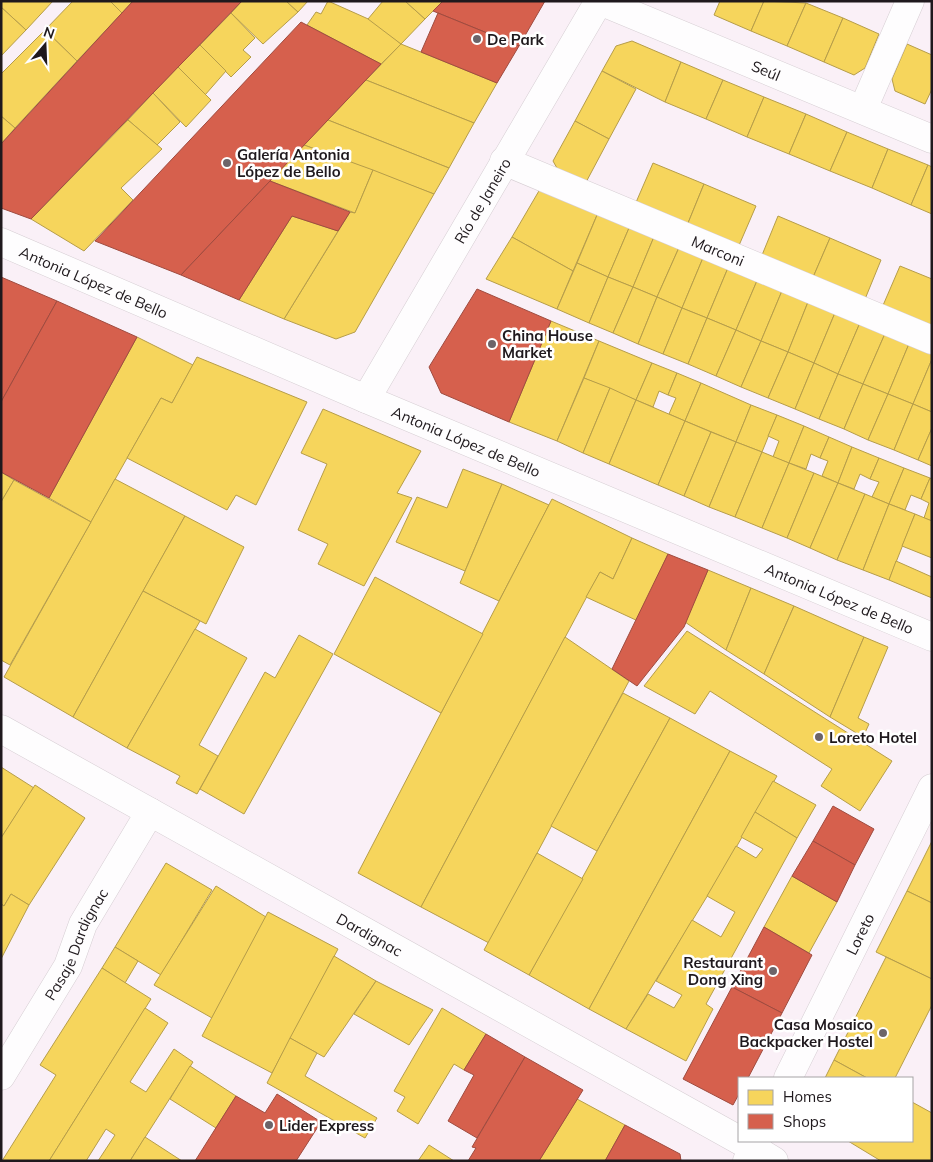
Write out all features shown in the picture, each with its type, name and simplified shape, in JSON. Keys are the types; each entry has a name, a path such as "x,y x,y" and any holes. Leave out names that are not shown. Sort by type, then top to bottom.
{"street":[{"name":"Seúl","path":"599,1 932,138"},
{"name":"Río de Janeiro","path":"366,399 599,1"},
{"path":"863,109 910,1"},
{"name":"Marconi","path":"504,161 932,340"},
{"name":"Antonia López de Bello","path":"1,242 366,399 932,637"},
{"name":"Dardignac","path":"1,729 738,1141"},
{"name":"Loreto","path":"788,1077 932,788"},
{"name":"Pasaje Dardignac","path":"1,1076 68,966 84,924 150,812"},
{"name":"Dardignac","path":"739,1142 752,1149"}],"building: Homes":[{"path":"1,1 53,1 26,30 1,7"},
{"path":"73,1 110,1 122,13 77,61 45,30"},
{"path":"110,1 133,1 122,13"},
{"path":"242,1 286,1 298,12 263,44 231,13"},
{"path":"286,1 308,1 298,12"},
{"path":"328,1 375,22 401,44 381,64 307,25 316,12 321,14"},
{"path":"383,1 405,1 425,19 401,44 368,19"},
{"path":"405,1 443,1 425,19"},
{"path":"720,1 764,1 751,31 714,15"},
{"path":"764,1 806,3 787,46 751,31"},
{"path":"806,3 843,18 824,62 787,46"},
{"path":"1,7 26,30 1,56"},
{"path":"231,13 255,38 243,50 251,57 231,77 200,45"},
{"path":"843,18 879,34 865,68 854,75 824,62"},
{"path":"45,30 77,61 15,128 1,116 1,74"},
{"path":"632,41 681,62 665,102 602,71 616,46"},
{"path":"401,44 497,83 474,123 366,80"},
{"path":"907,44 932,55 932,89 925,104 895,91 892,79"},
{"path":"200,45 226,71 205,95 178,67"},
{"path":"681,62 723,80 706,119 665,102"},
{"path":"178,67 211,100 186,127 153,93"},
{"path":"602,71 636,89 609,139 575,121"},
{"path":"366,80 474,123 449,168 328,120"},
{"path":"723,80 764,97 747,137 706,119"},
{"path":"153,93 180,122 157,145 128,120"},
{"path":"764,97 806,114 789,154 747,137"},
{"path":"806,114 847,132 830,171 789,154"},
{"path":"1,116 15,128 1,144"},
{"path":"128,120 162,149 121,188 133,200 84,251 31,219"},
{"path":"328,120 449,168 434,194 304,145"},
{"path":"575,121 609,139 584,186 562,177 553,161"},
{"path":"847,132 888,149 872,188 830,171"},
{"path":"304,145 373,170 355,213 270,181"},
{"path":"888,149 928,165 911,205 872,188"},
{"path":"653,163 704,184 686,228 634,207"},
{"path":"928,165 932,167 932,214 911,205"},
{"path":"373,170 434,194 355,332 336,339 284,319 350,212 355,213"},
{"path":"543,184 600,208 573,271 512,237"},
{"path":"704,184 756,206 737,250 686,228"},
{"path":"600,208 632,221 608,277 577,263"},
{"path":"292,216 338,231 284,319 239,300"},
{"path":"778,216 830,238 811,282 760,260"},
{"path":"632,221 656,232 633,287 608,277"},
{"path":"656,232 681,243 657,297 633,287"},
{"path":"512,237 573,271 557,309 486,279"},
{"path":"830,238 881,260 863,304 811,282"},
{"path":"681,243 705,253 682,308 657,297"},
{"path":"705,253 730,263 707,318 682,308"},
{"path":"577,263 608,277 589,323 557,309"},
{"path":"730,263 759,276 736,330 707,318"},
{"path":"900,266 932,279 932,331 881,310"},
{"path":"759,276 784,286 761,341 736,330"},
{"path":"608,277 633,287 613,333 589,323"},
{"path":"784,286 810,297 788,352 761,341"},
{"path":"633,287 657,297 638,344 613,333"},
{"path":"657,297 682,308 663,354 638,344"},
{"path":"810,297 837,308 814,363 788,352"},
{"path":"682,308 707,318 688,364 663,354"},
{"path":"837,308 862,318 838,374 814,363"},
{"path":"707,318 736,330 716,376 688,364"},
{"path":"862,318 887,329 863,384 838,374"},
{"path":"551,321 599,341 557,441 509,422"},
{"path":"887,329 911,339 888,394 863,384"},
{"path":"736,330 761,341 741,387 716,376"},
{"path":"137,337 193,365 172,403 161,398 91,522 49,498"},
{"path":"911,339 932,348 932,359 913,404 888,394"},
{"path":"599,341 652,363 636,400 584,378"},
{"path":"761,341 788,352 768,398 741,387"},
{"path":"788,352 814,363 795,409 768,398"},
{"path":"197,357 307,402 256,505 236,495 227,510 127,458 161,398 172,403"},
{"path":"932,359 932,412 913,404"},
{"path":"652,363 677,373 668,395 659,391 653,407 636,400"},
{"path":"814,363 838,374 819,419 795,409"},
{"path":"677,373 701,383 685,421 669,414 676,398 668,395"},
{"path":"838,374 863,384 844,429 819,419"},
{"path":"584,378 610,388 583,453 557,441"},
{"path":"701,383 751,405 736,442 685,421"},
{"path":"863,384 888,394 868,440 844,429"},
{"path":"610,388 636,400 609,464 583,453"},
{"path":"888,394 913,404 894,450 868,440"},
{"path":"636,400 685,421 658,485 609,464"},
{"path":"913,404 932,412 932,428 918,460 894,450"},
{"path":"751,405 777,415 762,452 736,442"},
{"path":"323,409 421,451 397,493 412,498 364,586 318,564 328,544 298,530 327,464 301,453"},
{"path":"777,415 804,426 789,463 773,457 779,441 768,436"},
{"path":"685,421 711,432 684,496 658,485"},
{"path":"804,426 829,437 820,458 811,454 806,469 789,463"},
{"path":"932,428 932,466 918,460"},
{"path":"711,432 736,442 709,507 684,496"},
{"path":"829,437 852,447 838,483 822,476 828,461 820,458"},
{"path":"736,442 762,452 735,517 709,507"},
{"path":"852,447 879,458 870,479 860,474 854,489 838,483"},
{"path":"762,452 789,463 762,528 735,517"},
{"path":"879,458 904,468 889,504 872,497 879,482 870,479"},
{"path":"789,463 814,473 787,538 762,528"},
{"path":"904,468 930,478 921,499 911,495 905,510 889,504"},
{"path":"463,469 502,484 465,571 396,542 417,497 447,508"},
{"path":"1,472 14,480 1,502"},
{"path":"814,473 838,483 810,548 787,538"},
{"path":"930,478 932,479 932,521 924,518 929,503 921,499"},
{"path":"115,479 185,516 73,717 4,677"},
{"path":"14,480 91,522 10,665 1,660 1,502"},
{"path":"838,483 865,494 837,560 810,548"},
{"path":"502,484 549,505 499,601 460,583"},
{"path":"865,494 889,504 863,570 837,560"},
{"path":"552,499 632,538 613,579 600,572 421,907 358,873"},
{"path":"889,504 915,514 889,580 863,570"},
{"path":"915,514 932,521 932,558 902,546"},
{"path":"185,516 244,547 206,624 143,591"},
{"path":"632,538 668,554 638,621 586,597 600,572 613,579"},
{"path":"896,561 932,577 932,598 889,580"},
{"path":"708,570 751,588 726,650 685,622"},
{"path":"375,577 483,634 441,713 334,654"},
{"path":"751,588 794,606 764,674 726,650"},
{"path":"143,591 200,621 127,748 73,717"},
{"path":"794,606 864,637 830,717 764,674"},
{"path":"195,629 247,658 199,745 218,756 197,794 176,783 180,776 127,748"},
{"name":"Loreto Hotel","path":"687,631 892,761 860,811 821,786 832,769 710,691 695,714 644,686"},
{"path":"299,635 333,654 244,814 200,789 265,672 275,678"},
{"path":"565,637 629,681 489,943 421,907"},
{"path":"864,637 888,647 858,718 869,724 863,737 830,717"},
{"path":"623,693 670,718 597,851 551,826"},
{"path":"670,718 730,751 589,1009 529,975"},
{"path":"730,751 777,776 722,872 626,1029 589,1009"},
{"path":"1,767 34,788 1,838"},
{"path":"773,781 816,805 797,838 755,812"},
{"path":"35,785 85,818 29,905 11,894 4,906 1,904 1,838"},
{"path":"755,812 797,838 706,1004 713,1009 686,1061 626,1029 648,994 674,1008 682,995 656,981 692,920 721,937 735,912 707,896 736,846 756,858 763,849 741,837"},
{"path":"932,841 932,903 907,891"},
{"path":"537,853 583,879 529,975 484,950"},
{"path":"166,863 212,890 161,975 115,947"},
{"path":"792,876 837,902 809,953 764,927"},
{"path":"216,886 266,917 212,1018 154,985"},
{"path":"907,891 932,903 932,979 876,952"},
{"path":"11,894 29,905 1,959 1,904 4,906"},
{"path":"268,912 338,949 272,1073 202,1036"},
{"path":"115,947 138,961 125,983 102,968"},
{"path":"334,956 376,981 324,1057 290,1038"},
{"name":"Casa Mosaico Backpacker Hostel","path":"886,957 932,979 932,1005 896,1077 865,1077 834,1060"},
{"path":"102,968 151,999 49,1161 2,1161 56,1075 40,1065"},
{"path":"376,981 433,1010 409,1045 354,1014"},
{"path":"145,1008 168,1023 130,1082 146,1092 174,1049 193,1062 130,1161 98,1161 115,1135 106,1129 86,1161 49,1161"},
{"path":"442,1008 486,1034 464,1070 454,1064 418,1124 397,1111 405,1097 394,1091"},
{"path":"290,1038 317,1053 305,1076 377,1118 365,1138 267,1083"},
{"path":"834,1060 865,1077 826,1077"},
{"path":"190,1066 236,1096 216,1128 170,1099"},
{"path":"577,1099 625,1125 605,1161 539,1161"},
{"path":"913,1103 932,1113 932,1161 881,1161 850,1142 913,1142"},
{"path":"145,1137 182,1161 130,1161"},
{"path":"429,1145 454,1161 418,1161"}],"building: Shops":[{"path":"133,1 242,1 31,219 1,208 1,144"},
{"path":"443,1 545,1 519,46 433,11"},
{"path":"438,13 519,46 497,83 421,52"},
{"name":"Galería Antonia López de Bello","path":"301,22 381,64 181,275 95,241"},
{"path":"270,181 350,212 338,231 292,216 239,300 181,275"},
{"path":"1,277 57,301 1,402"},
{"name":"China House Market","path":"477,289 551,321 509,422 441,393 429,367"},
{"path":"57,301 137,337 49,498 1,472 1,402"},
{"path":"668,554 708,570 684,627 637,686 612,669"},
{"path":"833,806 874,829 855,865 813,841"},
{"path":"813,841 855,865 837,902 792,876"},
{"name":"Restaurant Dong Xing","path":"764,927 812,955 782,1013 732,987"},
{"path":"732,987 782,1013 749,1077 738,1077 738,1096 733,1105 683,1079"},
{"path":"486,1034 525,1057 477,1138 448,1121 474,1075 464,1070"},
{"path":"525,1057 583,1090 539,1161 468,1161 476,1148 472,1147"},
{"name":"Lider Express","path":"277,1094 321,1122 296,1161 195,1161 236,1096 265,1113"},
{"path":"625,1125 680,1154 681,1161 605,1161"}],"place":[{"name":"De Park","path":"477,39"},
{"name":"Galería Antonia López de Bello","path":"227,163"},
{"name":"China House Market","path":"492,344"},
{"name":"Loreto Hotel","path":"819,737"},
{"name":"Restaurant Dong Xing","path":"773,971"},
{"name":"Casa Mosaico Backpacker Hostel","path":"883,1033"},
{"name":"Lider Express","path":"269,1125"}]}
